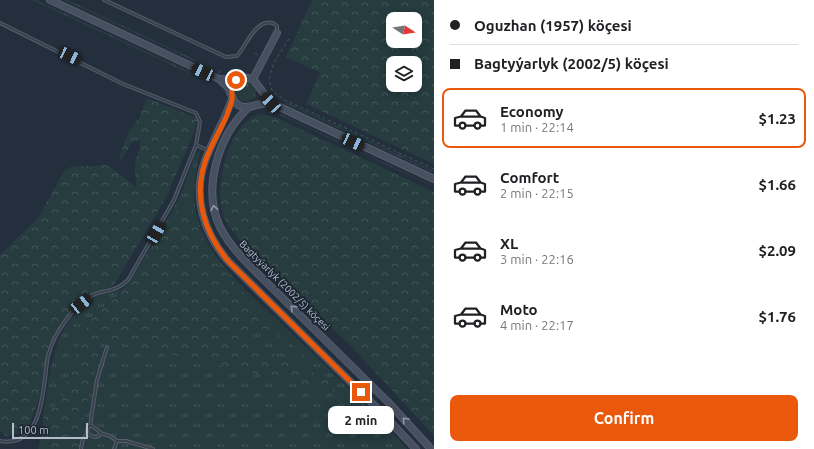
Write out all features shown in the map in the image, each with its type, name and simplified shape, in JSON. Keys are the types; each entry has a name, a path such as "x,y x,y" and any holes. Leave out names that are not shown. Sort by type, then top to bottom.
{"street":[{"path":"50,0 219,79 227,86 232,96 240,106 271,103"},
{"path":"253,79 277,33"},
{"path":"219,79 236,80 246,77 253,79 271,103 434,180"},
{"path":"236,80 232,86 232,96 202,173 200,197 206,226 215,244 225,258 382,413 416,449"},
{"path":"252,105 261,95 260,88"},
{"name":"Bagtyýarlyk (2002/5) köçesi","path":"252,105 231,131 216,165 212,191 214,211 220,228 234,248 252,268 388,402 431,449"}],"lane":[{"path":"104,0 226,57 237,56 260,26 267,23 273,23 276,26 277,33"},
{"path":"0,23 123,84 196,113 200,122 196,145 174,200 128,280 117,289 93,295 72,312 64,322 48,355 41,413 34,430 28,437 18,443 6,444 0,440"},
{"path":"196,145 210,150"},
{"path":"81,449 83,439 88,434 87,430 90,426 97,380 107,348"},
{"path":"90,426 100,433 110,436 117,441 126,441 153,449"},
{"path":"88,434 97,437 100,433"},
{"path":"114,449 117,441"}],"path":[{"path":"289,39 270,71 269,81 272,92 285,100 434,169"}],"green space":[{"path":"32,0 36,0 209,81 208,82"},
{"path":"64,0 68,0 215,69 214,70"},
{"path":"312,0 434,0 434,164 306,104 320,73 286,57"},
{"path":"246,82 253,85 256,92 253,99 246,102 239,99 236,92 239,85"},
{"path":"147,98 194,117 197,120 194,132 168,194 114,285 86,296 57,330 49,346 39,400 30,423 21,433 5,436 0,430 0,255 39,217 62,174 70,167 106,165 136,187 135,165 140,147 140,140 132,142 121,161 119,158 128,133 139,118"},
{"path":"284,101 434,171 434,173 283,102"},
{"path":"260,114 277,118 434,192 434,436 353,348 241,242 225,220 220,199 223,170 227,155 240,128 249,119"},
{"path":"278,114 434,186 434,187"},
{"path":"201,149 196,170 194,189 195,209 201,229 216,256 236,280 345,385 407,449 76,449 102,338 335,392 335,387 330,381 246,340 252,336 258,328 266,330 285,338 308,358 309,357 244,294 210,253 188,203 171,214 183,190 195,154"},
{"path":"188,203 191,206 207,248 221,267 245,294 309,357 308,359 291,343 279,335 266,330 258,328 252,336 246,340 330,381 335,386 335,392 102,339 76,449 38,449 43,427 43,415 61,401 80,342 91,318 116,298 130,281 171,214"},
{"path":"124,288 116,298 91,318 80,342 61,402 43,415 55,351 68,322 78,310 92,299 99,295"}],"route":[{"path":"236,80 231,89 232,99 226,116 210,148 202,173 200,197 206,226 225,258 361,392"}]}
